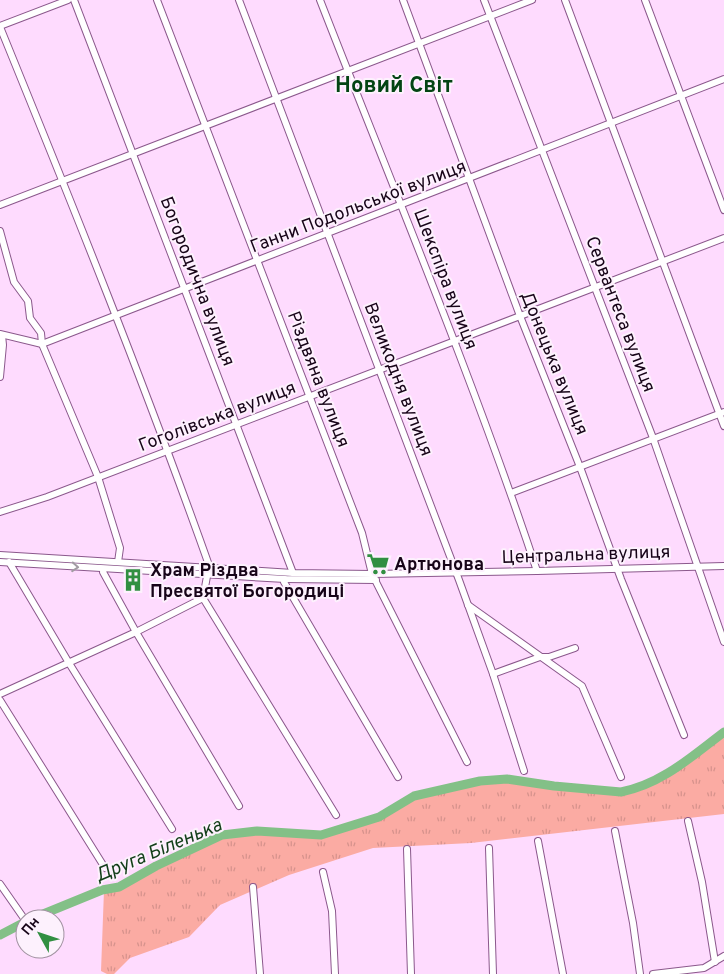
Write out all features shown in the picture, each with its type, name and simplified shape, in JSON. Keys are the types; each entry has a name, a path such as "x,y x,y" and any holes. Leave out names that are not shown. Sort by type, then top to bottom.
{"street":[{"path":"68,0 0,26 168,450 210,568 203,598 336,815"},
{"name":"Богородична вулиця","path":"74,0 292,573"},
{"name":"Різдвяна вулиця","path":"157,0 362,533 372,574 467,762"},
{"name":"Великодня вулиця","path":"239,0 468,605 493,674 524,771"},
{"name":"Шекспіра вулиця","path":"320,0 454,341 511,493 537,572"},
{"name":"Донецька вулиця","path":"403,0 520,316 684,735"},
{"name":"Сервантеса вулиця","path":"484,0 653,438 724,642"},
{"path":"0,204 532,0"},
{"path":"565,0 721,413 724,426"},
{"path":"645,0 724,210"},
{"name":"Ганни Подольської вулиця","path":"42,344 724,80"},
{"path":"0,231 14,282 28,301 30,318 41,333 42,344 98,477 120,548 118,562"},
{"name":"Гоголівська вулиця","path":"0,512 98,477 724,238"},
{"path":"0,377 3,345 1,334 42,344"},
{"path":"511,493 721,413"},
{"name":"Центральна вулиця","path":"0,555 292,573 537,572 724,566"},
{"path":"0,562 285,579 376,580"},
{"path":"9,562 172,829"},
{"path":"104,568 103,572 136,632 239,806"},
{"path":"285,579 284,582 398,776"},
{"path":"0,694 136,632 203,598"},
{"path":"468,605 582,686 622,777"},
{"path":"493,674 540,657 549,657 574,648"},
{"path":"0,700 105,868"},
{"path":"688,822 702,882 715,962"},
{"path":"615,831 633,923 640,974"},
{"path":"538,841 563,974"},
{"path":"489,848 494,974"},
{"path":"406,850 411,974"},
{"path":"323,872 332,911 335,974"},
{"path":"0,884 18,909"},
{"path":"253,888 260,974"},
{"path":"653,974 704,968 724,956"}],"green space":[{"path":"724,732 724,814 471,843 373,848 289,875 220,905 189,937 130,958 114,974 107,974 101,971 104,890 119,887 156,866 222,835 257,831 321,835 379,817 414,796 480,781 507,779 554,786 621,792 650,783 663,776"}],"waterway":[{"name":"Друга Біленька","path":"55,909 102,890 119,887 156,866 222,835 257,831 321,835 379,817 414,796 480,781 507,779 554,786 621,792 650,783 663,776 724,732"},
{"name":"Друга Біленька","path":"0,935 15,927"}],"place":[{"name":"Артюнова","path":"378,564"},
{"name":"Храм Різдва Пресвятої Богородиці","path":"133,580"}],"district":[{"name":"Новий Світ","path":"394,84"}]}
